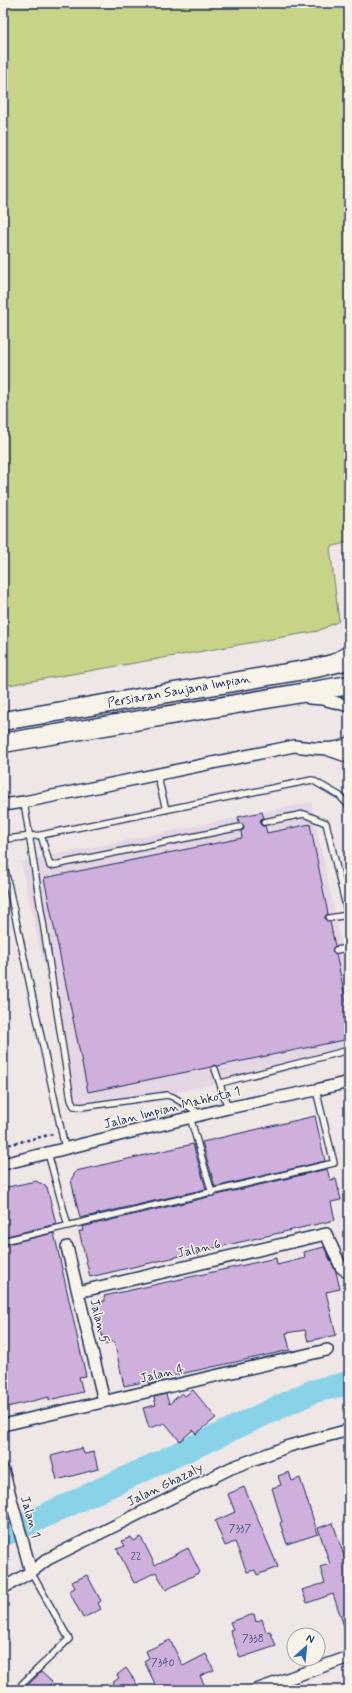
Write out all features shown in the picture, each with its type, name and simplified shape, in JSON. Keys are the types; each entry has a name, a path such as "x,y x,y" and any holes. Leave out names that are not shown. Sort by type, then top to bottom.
{"highway":[{"name":"Persiaran Saujana Impian","path":"6,720 316,668 349,660"},
{"name":"Persiaran Saujana Impian","path":"8,742 349,685"}],"street":[{"path":"278,698 323,699 337,701 349,706"},
{"path":"326,749 349,743"},
{"path":"3,805 24,802 294,746 326,749 349,757"},
{"name":"Jalan Impian Mahkota 1","path":"3,1164 201,1114 349,1082"},
{"name":"Jalan 6","path":"78,1292 326,1234 341,1267 349,1274"},
{"name":"Jalan 5","path":"67,1248 104,1402"},
{"name":"Jalan 4","path":"3,1425 327,1350"},
{"name":"Jalan Ghazaly","path":"3,1588 31,1572 48,1559 231,1468 289,1446 349,1430"},
{"name":"Jalan 1","path":"3,1470 11,1504 31,1572"},
{"path":"256,1690 349,1657"}],"lane":[{"path":"316,668 345,650 349,644"},
{"path":"157,774 166,810"},
{"path":"3,842 6,839 41,835 312,780 340,796 349,806"},
{"path":"24,802 71,1100 74,1106 81,1107 167,1095 201,1114"},
{"path":"264,822 304,814 326,823 348,917 329,918"},
{"path":"41,835 50,866 240,827"},
{"path":"3,860 65,1148"},
{"path":"336,950 349,948"},
{"path":"221,1083 349,1050"},
{"path":"215,1069 221,1083 228,1108"},
{"path":"3,1241 212,1193 334,1163 316,1090"},
{"path":"190,1117 212,1193"},
{"path":"48,1153 68,1226"},
{"path":"22,1684 69,1639 31,1572"}],"path":[{"path":"3,1146 62,1132"}],"shaded area":[{"path":"311,802 349,980 349,1055 77,1114 21,862"}],"green space":[{"path":"3,3 349,3 349,542 330,547 339,621 318,631 3,686"}],"building":[{"path":"262,812 264,818 261,819 260,823 262,826 265,826 267,833 310,824 328,914 325,916 325,919 330,922 335,946 332,951 336,954 349,1015 349,1039 218,1066 214,1065 211,1067 88,1092 44,878 242,838 241,831 244,829 244,826 239,823 238,817"},
{"path":"315,1116 325,1161 215,1187 202,1142"},
{"path":"193,1144 206,1189 80,1218 71,1180 76,1171"},
{"path":"327,1169 330,1180 336,1179 341,1200 331,1202 335,1220 90,1277 79,1231 83,1231 82,1227"},
{"path":"36,1181 47,1187 56,1224 3,1237 3,1188"},
{"path":"54,1233 86,1376 79,1377 83,1392 49,1400 49,1397 3,1408 3,1245"},
{"path":"324,1247 336,1272 340,1289 326,1292 336,1335 308,1341 305,1330 286,1333 290,1350 162,1378 162,1381 150,1384 149,1381 124,1386 114,1341 104,1344 95,1303 105,1301 104,1296 276,1258 277,1265 305,1258 304,1252"},
{"path":"193,1390 216,1418 196,1434 193,1430 180,1441 165,1423 149,1428 143,1408 156,1405 154,1397 166,1394 169,1404 182,1393 185,1396"},
{"path":"82,1448 84,1454 94,1452 98,1469 57,1480 51,1456"},
{"path":"289,1472 292,1481 300,1478 318,1534 287,1544 280,1523 282,1522 272,1488 281,1485 278,1476"},
{"path":"244,1487 278,1567 257,1575 255,1570 247,1572 235,1542 225,1546 215,1521 235,1512 228,1494"},
{"path":"333,1523 345,1559 349,1557 349,1634 347,1635 333,1594 307,1603 302,1590 325,1583 320,1567 330,1564 318,1528"},
{"path":"131,1537 134,1541 141,1537 155,1565 188,1548 200,1572 166,1590 156,1572 134,1583 117,1549 125,1546 122,1541"},
{"path":"87,1575 101,1601 98,1603 101,1609 83,1618 69,1591 75,1588 72,1582"},
{"path":"254,1614 256,1622 262,1619 266,1632 270,1631 276,1646 240,1658 230,1630 233,1629 230,1622"},
{"path":"170,1640 183,1666 206,1654 214,1670 200,1676 205,1686 197,1690 158,1690 144,1661 149,1658 146,1651"},
{"path":"126,1668 141,1690 117,1690 112,1683 119,1678 117,1675"},
{"path":"41,1672 52,1682 45,1690 23,1690"}],"waterway":[{"path":"3,1535 314,1391 349,1383"}]}
